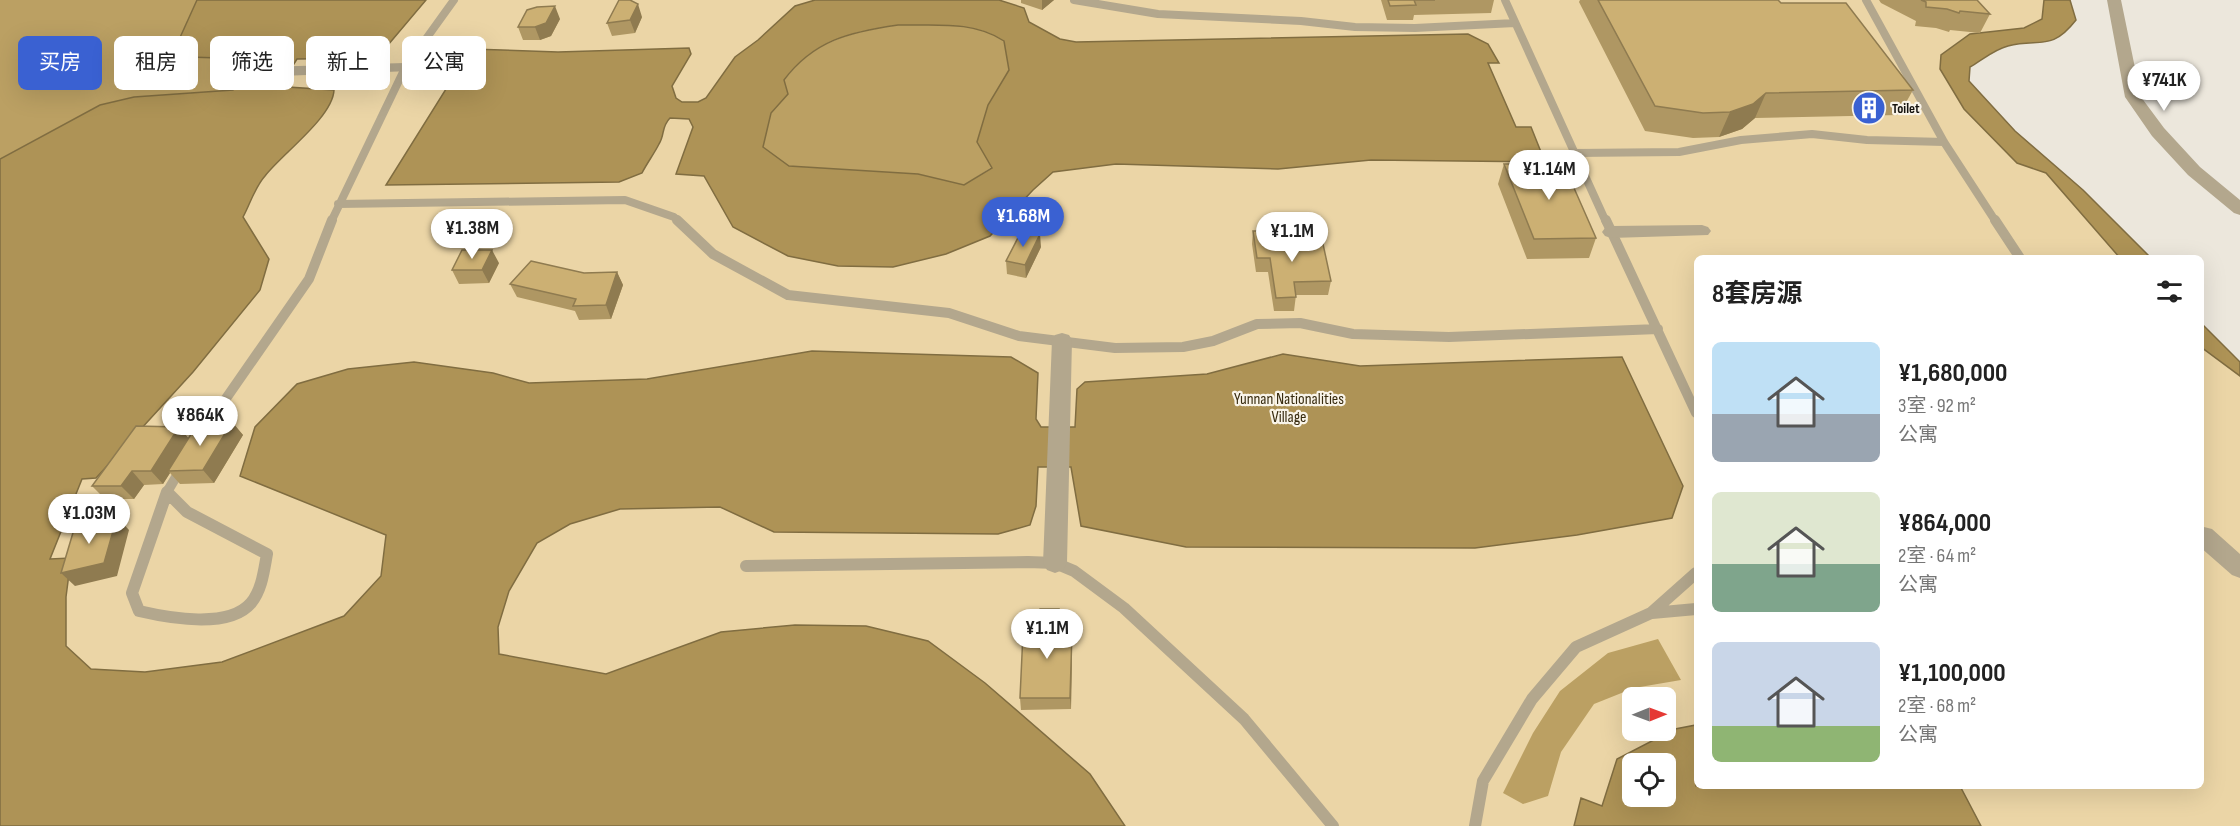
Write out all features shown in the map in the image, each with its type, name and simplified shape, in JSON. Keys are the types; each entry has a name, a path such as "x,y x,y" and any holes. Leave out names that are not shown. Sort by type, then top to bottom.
{"street":[{"path":"2114,0 2133,97 2158,132 2194,171 2240,209"},
{"path":"294,72 402,68"},
{"path":"1611,232 1702,231"},
{"path":"1055,563 1062,340"},
{"path":"2204,536 2240,568"}],"lane":[{"path":"428,36 454,0"},
{"path":"1074,0 1132,12 1208,19 1302,21 1357,27 1515,23"},
{"path":"1505,0 1694,409"},
{"path":"1866,0 1944,142 2018,255"},
{"path":"167,492 187,512 267,554 262,581 250,604 222,619 165,617 139,611 132,593 167,492 211,419 309,279 338,204 402,74"},
{"path":"1574,153 1679,152 1741,140 1812,134 1867,140 1944,142"},
{"path":"338,204 625,200 674,217 713,254 788,295 949,312 1019,336 1115,348 1183,347 1213,341 1257,324 1300,323 1353,334 1449,337 1658,329"},
{"path":"746,566 1055,563 1074,571 1124,608 1244,719 1333,826"},
{"path":"1475,826 1483,781 1532,699 1576,647 1651,613 1694,575"},
{"path":"1651,613 1694,609"}],"green space":[{"name":"Yunnan Nationalities Village","path":"426,0 2044,0 2042,19 2024,28 1970,34 1942,55 2017,163 2046,173 2117,255 1694,255 1694,789 2204,789 2204,349 2240,376 2240,826 1125,826 1090,774 985,683 928,641 722,632 606,674 499,654 278,642 222,662 145,672 91,669 66,646 66,597 71,558 49,559 82,478 269,259 243,217 261,180 316,124 331,101 334,90 390,90 390,43"},
{"name":"Yunnan Nationalities Village","path":"297,59 306,59 306,89 294,88 294,64"}],"shaded area":[{"path":"0,0 197,0 181,36 114,36 114,90 198,90 198,57 210,58 210,90 233,90 134,97 100,105 0,159"},
{"path":"197,0 426,0 390,43 390,36 306,36 306,59 297,59 294,64 294,36 210,36 210,58 198,57 198,36 181,36"},
{"path":"815,0 999,0 1024,8 1029,22 1060,39 1076,42 1468,34 1488,44 1499,63 1488,63 1516,127 1531,127 1545,162 1371,160 1278,169 1116,164 1053,172 990,236 946,254 893,267 838,266 788,256 733,227 704,176 676,174 693,127 689,119 670,118 665,125 661,141 642,173 619,182 386,185 445,90 486,90 486,50 558,52 689,48 691,54 672,86 676,98 682,102 698,102 706,98 735,57 758,40 795,6","holes":["898,25 939,25 979,30 1004,41 1009,70 988,105 977,142 992,168 964,185 918,174 789,166 763,147 771,113 788,94 784,80 808,56 834,40 864,31"]},
{"path":"2044,0 2070,0 2076,20 2067,30 2052,40 2003,47 1993,52 1970,67 1969,81 2015,131 2083,190 2148,255 2117,255 2046,173 2017,163 1964,109 1940,69 1941,55 1970,34 2024,28 2042,19"},
{"path":"898,25 966,27 992,34 1004,41 1009,70 988,105 992,167 964,185 918,174 788,166 763,147 771,113 788,94 784,81 808,56 820,47 848,35"},
{"path":"294,87 306,90 334,90 325,112 306,135 261,180 243,217 269,259 260,290 193,372 96,478 82,479 50,559 71,558 66,597 66,646 91,669 145,672 222,662 344,616 381,576 386,535 240,476 255,427 297,384 348,369 414,362 493,373 529,383 647,379 812,351 1011,357 1038,373 1036,419 1041,427 1075,427 1077,389 1085,382 1207,374 1283,354 1360,366 1622,357 1683,486 1672,518 1577,535 1475,548 1186,547 1081,526 1071,467 1038,467 1036,506 1030,525 998,534 774,532 720,507 620,509 570,524 537,543 509,591 498,627 499,654 606,674 721,632 795,625 866,626 928,641 985,683 1090,774 1125,826 0,826 0,159 100,105 134,97 233,90 294,90"},
{"path":"2204,326 2240,362 2240,376 2204,349"},
{"path":"1658,639 1681,680 1640,687 1622,687 1622,693 1594,704 1561,752 1548,796 1523,804 1503,793 1533,733 1560,691 1608,653"},
{"path":"1694,725 1694,789 1962,789 1981,826 1574,826 1581,798 1602,806 1617,759 1622,756 1622,807 1676,807 1676,753 1629,753 1652,741 1676,741 1676,729"}],"building":[{"path":"619,0 630,0 638,4 630,20 607,23"},
{"path":"1388,0 1414,0 1416,5 1390,6"},
{"path":"1598,0 1778,0 1781,3 1846,3 1913,90 1766,93 1753,104 1730,112 1703,113 1655,106"},
{"path":"1921,0 1977,0 1990,14 1960,11 1959,13 1926,7 1926,2"},
{"path":"555,6 546,23 535,27 518,27 527,10"},
{"path":"1563,163 1596,238 1534,239 1504,164"},
{"path":"1022,230 1040,234 1025,265 1006,261"},
{"path":"1253,231 1272,231 1274,245 1323,244 1331,281 1294,282 1296,297 1276,298 1270,258 1257,258"},
{"path":"462,250 492,250 482,270 452,270"},
{"path":"531,261 584,273 617,272 606,305 573,306 576,299 510,284"},
{"path":"232,422 203,470 168,471 198,423"},
{"path":"136,426 179,427 151,471 132,471 121,486 92,486"},
{"path":"117,517 104,563 61,573 75,526"},
{"path":"1040,609 1059,609 1059,633 1072,632 1070,698 1020,698 1023,633 1038,633"}],"place":[{"name":"Toilet","path":"1869,108"}]}
